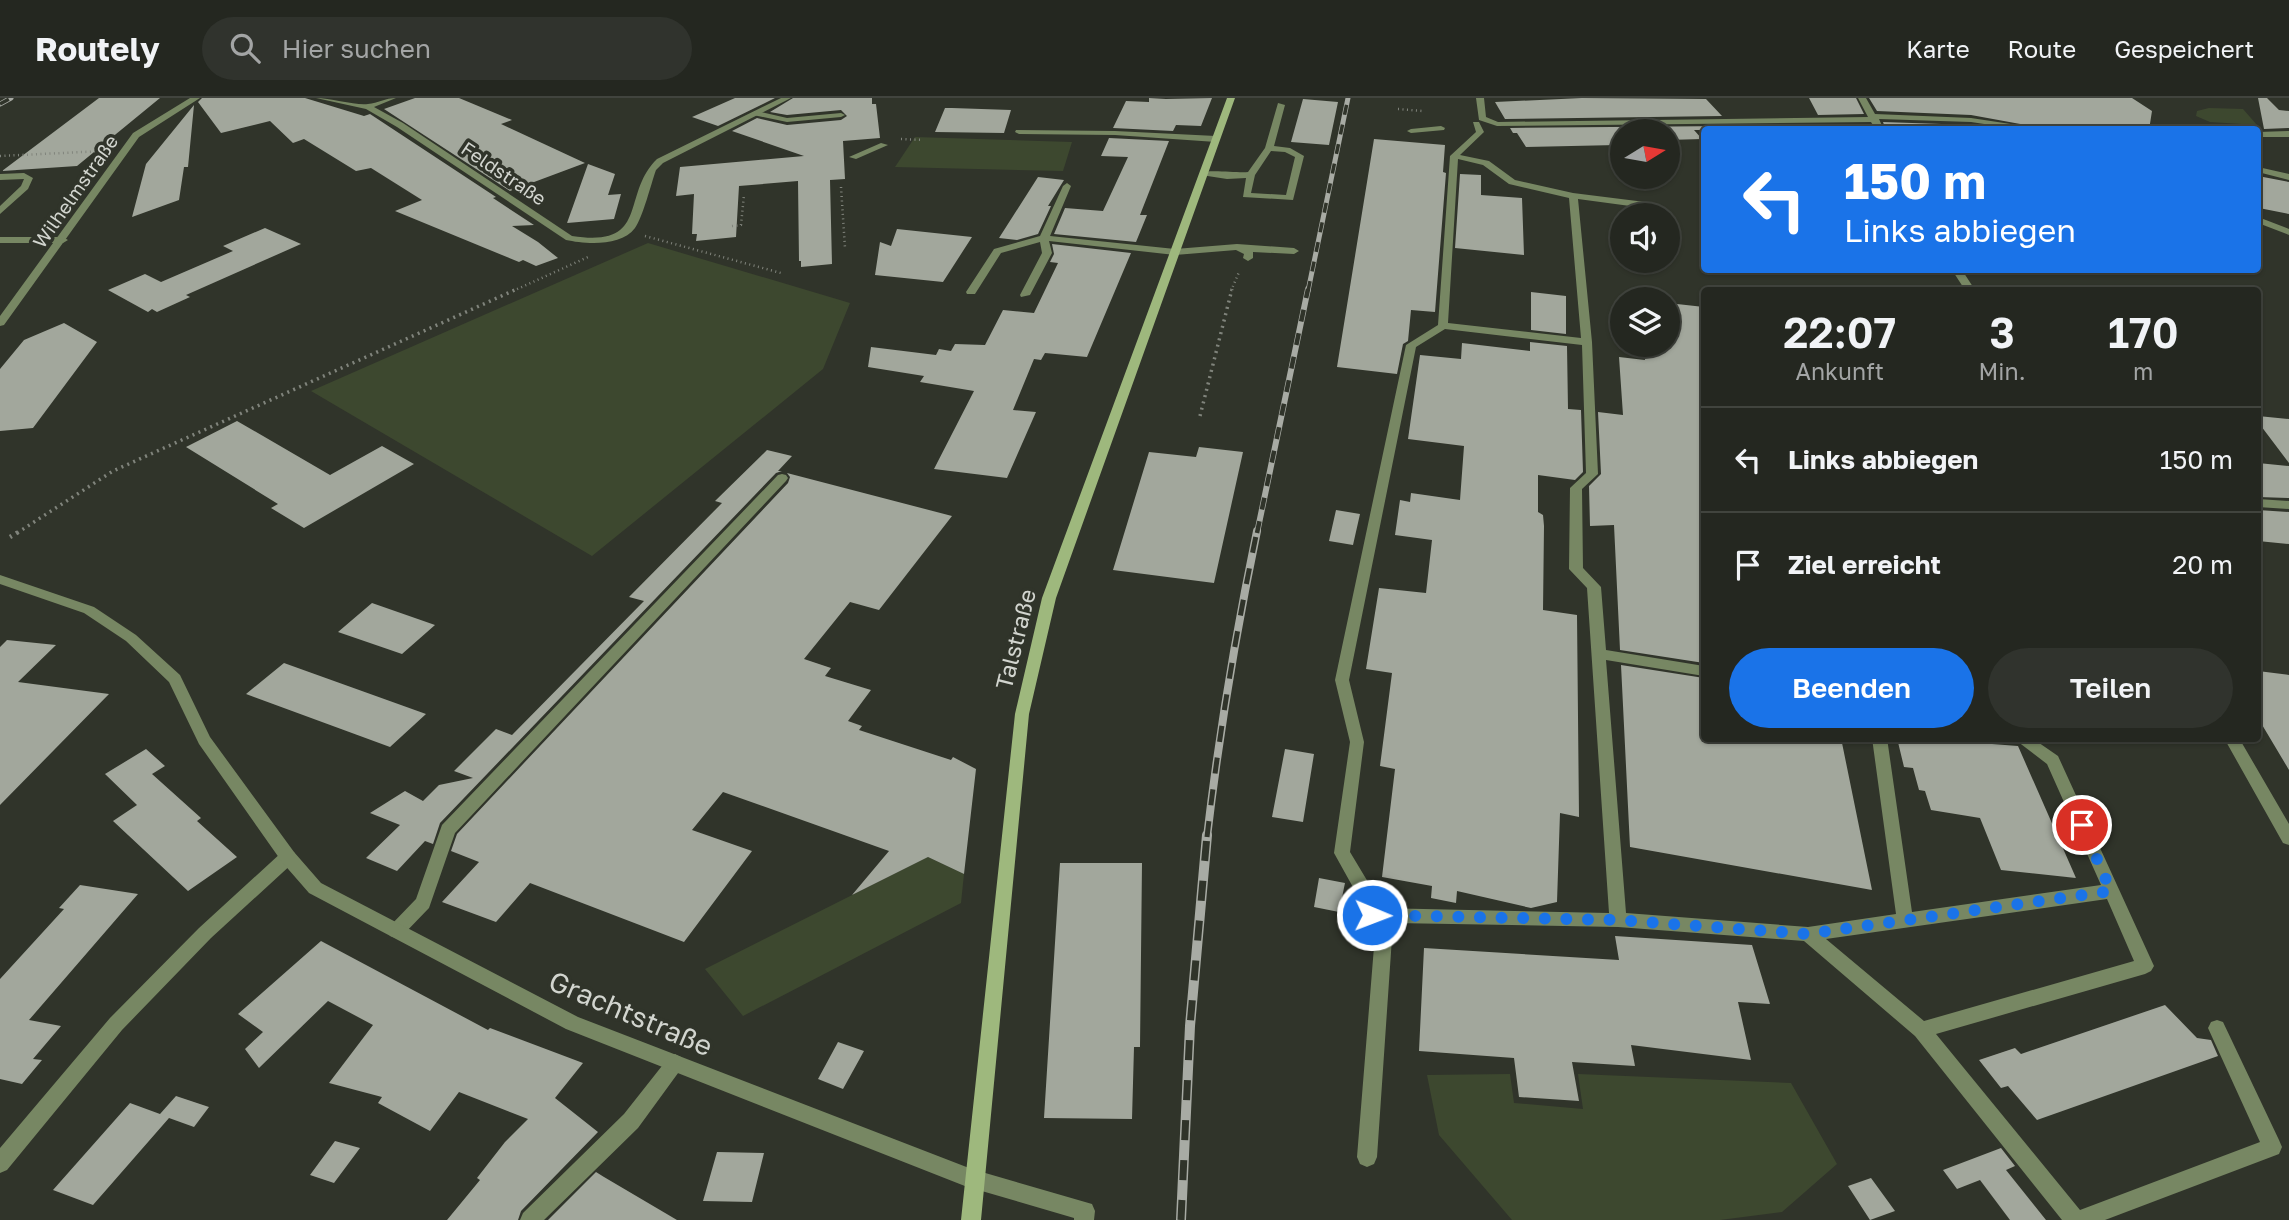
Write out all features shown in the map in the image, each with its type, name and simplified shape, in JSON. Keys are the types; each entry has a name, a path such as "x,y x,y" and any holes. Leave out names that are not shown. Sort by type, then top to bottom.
{"main road":[{"name":"Talstraße","path":"971,1220 1022,714 1049,598 1231,98"}],"street":[{"name":"Wilhelmstraße","path":"3,317 63,240 125,149 144,128 196,98"},
{"name":"Feldstraße","path":"320,98 368,107 400,125 569,237 595,241"},
{"path":"368,107 392,98"},
{"path":"595,241 631,228 652,169 660,161 787,98"},
{"path":"1480,98 1479,114 1486,121 1512,125 1874,117 1971,120 2017,126"},
{"path":"1862,98 1878,126"},
{"path":"1269,148 1287,150 1300,156 1290,198 1246,195 1251,175 1269,148 1281,105"},
{"path":"756,113 787,120 841,115"},
{"path":"1443,326 1454,156 1480,132 1476,124"},
{"path":"1411,131 1441,128"},
{"path":"1019,132 1115,133 1216,139"},
{"path":"2261,135 2289,134"},
{"path":"853,158 884,145"},
{"path":"1454,156 1486,163 1512,183 1573,196 1629,203"},
{"path":"2261,171 2289,177"},
{"path":"1204,173 1251,175"},
{"path":"0,177 29,178 24,187 0,211"},
{"path":"1025,295 1047,253 1044,238 1068,186"},
{"path":"1573,196 1587,342 1592,474 1576,488 1576,569 1594,587 1618,920"},
{"path":"2261,220 2289,232"},
{"path":"971,292 997,251 1044,238 1175,252 1226,247 1246,253 1294,251"},
{"path":"0,240 63,240"},
{"path":"1587,342 1443,326 1411,345 1342,680 1357,741 1342,853 1363,887 1372,915 1618,920 1808,934 2111,891"},
{"path":"396,931 423,903 448,830 782,478"},
{"path":"2261,503 2289,505"},
{"name":"Grachtstraße","path":"0,579 89,610 131,638 175,679 204,740 288,857 315,888 572,1023 975,1180 1085,1211 1084,1220"},
{"path":"1598,654 1701,671"},
{"path":"1880,742 1905,919"},
{"path":"1921,1030 2145,966 2053,760 2027,742"},
{"path":"2233,742 2289,838"},
{"path":"0,1163 116,1024 205,933 288,857"},
{"path":"1367,1157 1385,915"},
{"path":"1808,934 1921,1030 2077,1220 2272,1147 2217,1028"},
{"path":"530,1220 631,1121 675,1063"}],"path":[{"path":"0,156 125,149"},
{"path":"841,187 845,247"},
{"path":"732,226 741,225 744,195"},
{"path":"627,231 781,273"},
{"path":"10,537 113,471 592,256 595,241"},
{"path":"1200,416 1232,288 1246,253"}],"green space":[{"path":"2209,108 2243,109 2257,125 2210,122 2196,116 2197,111"},
{"path":"915,137 1072,142 1063,171 895,167"},
{"path":"648,243 850,303 823,369 592,556 311,391"},
{"path":"928,857 964,874 961,903 743,1016 705,969"},
{"path":"1510,1074 1514,1103 1583,1109 1578,1074 1791,1083 1837,1164 1782,1212 1720,1220 1512,1220 1439,1135 1427,1075"}],"building":[{"path":"99,98 160,98 77,166 2,171"},
{"path":"202,98 305,98 364,116 370,114 534,225 512,226 558,258 536,266 523,260 519,262 395,211 422,200 371,168 356,171 304,139 293,143 270,121 221,133 198,102"},
{"path":"415,98 459,98 512,120 501,124 585,163 510,191 384,109"},
{"path":"735,98 775,98 718,126 692,117"},
{"path":"793,98 872,98 872,104 876,104 880,138 843,141 845,179 830,180 832,264 801,267 798,181 739,186 736,237 696,241 697,234 692,234 694,194 676,196 680,167 804,156 732,131 757,118 787,125 841,120 847,116 841,110 787,115 770,112"},
{"path":"1149,98 1212,98 1201,126 1176,125 1173,131 1113,128 1126,101 1149,102"},
{"path":"1582,98 1706,99 1722,116 1505,119 1495,102"},
{"path":"1809,98 1856,98 1864,114 1818,115"},
{"path":"1869,98 2132,98 2152,111 2150,126 2031,126 1971,115 1877,111"},
{"path":"2258,98 2267,98 2279,110 2289,111 2289,128 2264,129"},
{"path":"1303,99 1338,102 1329,145 1291,142"},
{"path":"194,105 188,167 184,167 179,200 132,217 146,164"},
{"path":"945,108 1011,110 1004,133 935,132"},
{"path":"1883,122 1977,126 1884,126"},
{"path":"1680,126 1701,126 1701,130 1694,130 1701,138 1680,140"},
{"path":"1610,127 1610,145 1526,147 1517,133 1513,133 1510,128"},
{"path":"1109,138 1169,141 1140,215 1147,215 1136,242 1054,234 1065,208 1103,211 1128,157 1101,156"},
{"path":"1374,139 1445,145 1443,172 1446,173 1435,312 1411,310 1408,341 1403,344 1397,374 1337,367"},
{"path":"588,164 615,174 608,195 621,194 614,219 567,223"},
{"path":"1460,174 1481,175 1481,195 1522,198 1524,255 1455,248"},
{"path":"1038,177 1064,180 1048,206 1051,206 1038,234 1017,240 999,238"},
{"path":"2261,177 2289,182 2289,214 2261,208"},
{"path":"265,228 301,244 186,295 190,297 157,312 152,309 148,312 108,290 145,274 161,282 233,251 223,246"},
{"path":"897,229 972,237 943,282 875,275 880,242 891,246"},
{"path":"1052,244 1131,253 1087,357 1045,353 1041,360 1034,359 1013,410 1036,412 1007,478 934,469 974,391 920,382 924,376 868,367 871,347 936,355 939,349 951,351 955,344 985,345 1003,310 1034,313 1058,263 1050,262 1054,254"},
{"path":"1531,292 1566,296 1566,334 1531,330"},
{"path":"1680,304 1701,307 1701,663 1620,650 1614,525 1590,526 1589,486 1601,474 1598,412 1623,415 1619,357 1645,360 1645,357 1680,357"},
{"path":"64,323 97,342 33,428 0,431 0,369 24,340"},
{"path":"1530,342 1567,346 1568,409 1581,410 1583,472 1575,480 1538,475 1538,512 1543,515 1544,526 1543,610 1577,615 1579,817 1560,813 1557,902 1531,908 1457,891 1456,903 1431,898 1432,886 1382,877 1395,769 1380,766 1392,673 1366,669 1379,588 1426,593 1432,540 1395,535 1400,500 1410,502 1411,493 1460,500 1464,446 1408,439 1420,355 1461,359 1462,343 1530,351"},
{"path":"2261,416 2289,419 2289,463 2261,426"},
{"path":"237,421 330,475 382,446 414,464 304,528 271,508 278,504 186,447"},
{"path":"1199,447 1243,452 1214,583 1113,570 1149,452 1196,457"},
{"path":"767,450 792,456 778,471 782,471 776,473 440,823 433,844 425,841 397,871 366,858 400,825 370,813 405,791 423,801 439,785 473,778 454,771 496,729 512,735 644,601 629,597 722,503 715,501"},
{"path":"2261,463 2289,466 2289,498 2261,497"},
{"path":"787,473 952,516 879,610 850,602 804,659 831,668 825,676 871,690 848,721 862,726 859,730 951,760 953,757 976,769 964,874 928,857 852,895 889,851 723,792 692,830 752,851 684,942 530,883 496,922 442,902 479,862 451,851 457,834 788,483 790,477"},
{"path":"1336,510 1360,514 1353,545 1329,541"},
{"path":"2261,510 2289,512 2289,544 2261,541"},
{"path":"372,603 435,625 402,654 338,632"},
{"path":"7,640 56,645 18,682 109,694 0,805 0,647"},
{"path":"284,663 426,714 390,747 246,694"},
{"path":"1621,665 1701,678 1701,742 1842,742 1872,890 1630,847"},
{"path":"2261,671 2289,675 2289,770 2261,723"},
{"path":"1898,742 1979,742 2018,746 2076,878 2001,870 1980,818 1931,810 1925,791 1919,790 1913,768 1904,767"},
{"path":"146,749 165,766 152,774 201,818 197,821 237,857 188,891 113,821 137,805 105,774"},
{"path":"1285,749 1314,754 1303,822 1272,817"},
{"path":"1060,863 1142,863 1140,1047 1134,1047 1132,1119 1044,1118"},
{"path":"1319,878 1345,883 1339,912 1314,907"},
{"path":"80,885 138,894 29,1020 61,1026 33,1059 42,1060 22,1084 0,1079 0,979 64,909 59,908"},
{"path":"1615,936 1752,945 1770,1004 1738,1002 1751,1060 1631,1045 1635,1066 1572,1062 1579,1101 1519,1097 1514,1058 1419,1051 1424,948 1619,960"},
{"path":"321,941 488,1030 490,1028 583,1063 555,1098 598,1132 521,1211 518,1220 447,1220 480,1180 477,1178 505,1142 528,1119 459,1092 430,1131 378,1103 382,1097 329,1083 373,1025 328,1001 259,1068 245,1049 263,1032 238,1014"},
{"path":"2165,1005 2197,1038 2211,1040 2218,1056 2037,1120 2008,1086 2001,1088 1979,1060 2015,1048 2021,1054"},
{"path":"838,1042 864,1051 843,1089 818,1079"},
{"path":"176,1096 209,1107 194,1127 169,1118 93,1205 53,1190 130,1103 160,1114"},
{"path":"335,1141 360,1148 334,1183 310,1175"},
{"path":"2001,1148 2015,1166 2006,1170 2046,1220 2010,1220 1980,1180 1957,1189 1943,1170"},
{"path":"717,1152 764,1153 752,1202 703,1201"},
{"path":"596,1172 604,1177 677,1220 548,1220"},
{"path":"1871,1178 1895,1211 1870,1220 1848,1186"}],"railway":[{"path":"0,104 11,98"},
{"path":"1308,291 1348,98"},
{"path":"1257,533 1308,289"},
{"path":"1207,837 1229,683 1257,531"},
{"path":"1181,1220 1190,1026 1207,835"}],"route":[{"path":"1372,915 1618,920 1808,934 2111,891 2082,825"}]}
